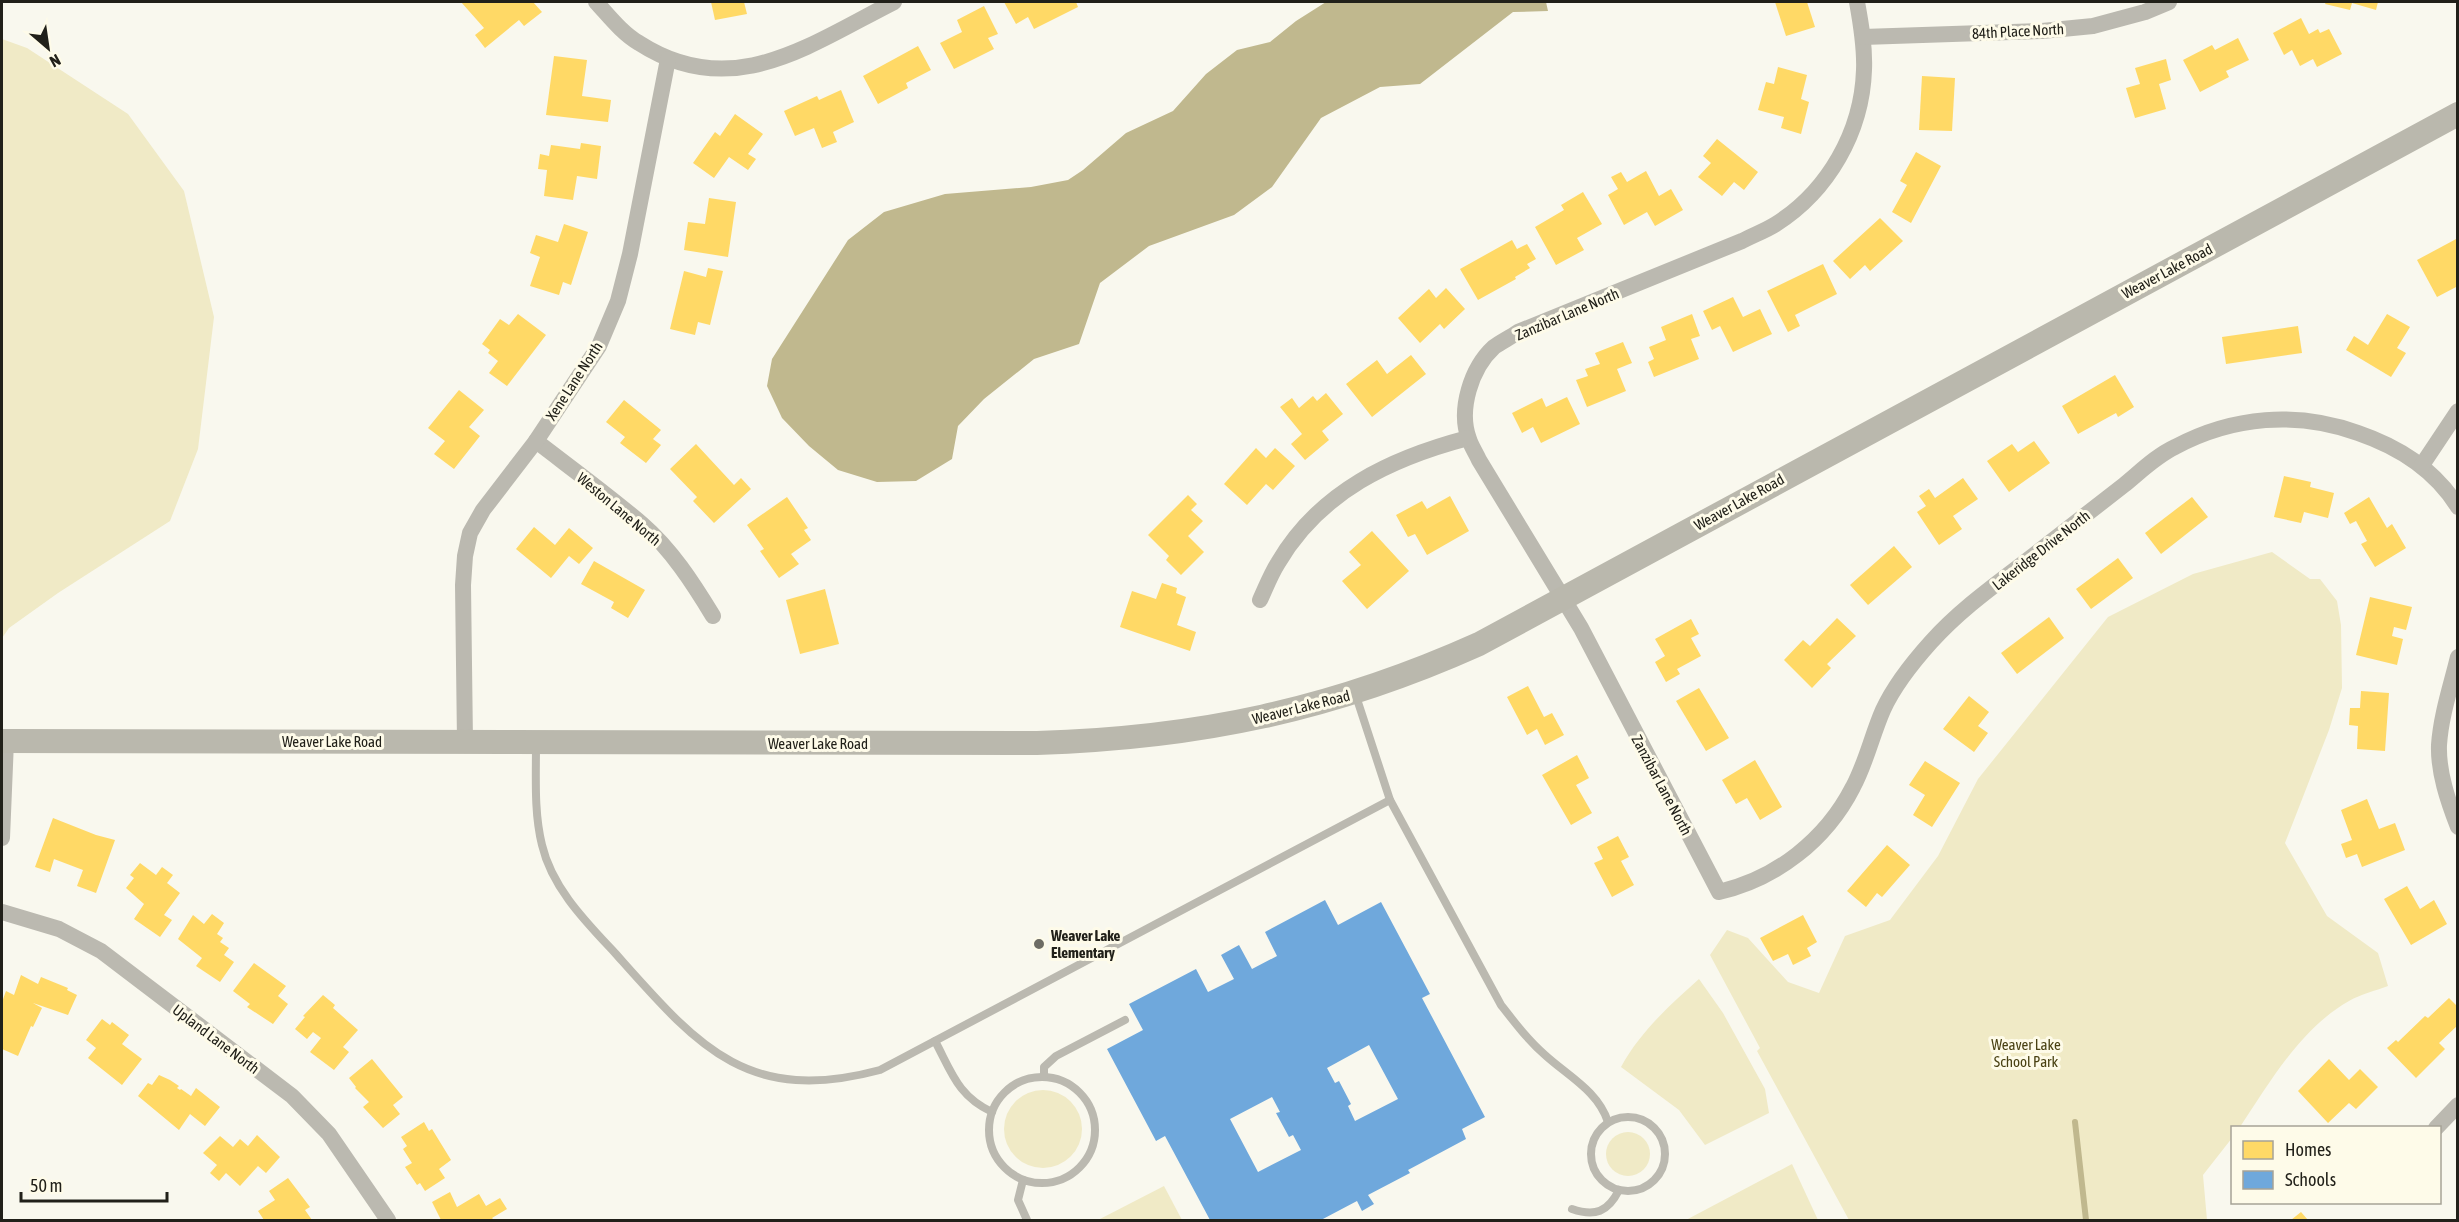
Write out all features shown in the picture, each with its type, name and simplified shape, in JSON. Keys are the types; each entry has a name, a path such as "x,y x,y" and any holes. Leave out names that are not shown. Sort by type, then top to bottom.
{"main road":[{"name":"Weaver Lake Road","path":"4,741 1037,743 1111,740 1222,726 1270,716 1355,693 1439,662 1563,600 1708,518 2457,114"}],"street":[{"path":"596,2 637,43 668,59 699,68 730,70 763,64 790,55 894,2"},
{"name":"Zanzibar Lane North","path":"1719,892 1581,628 1468,438 1466,406 1478,367 1494,348 1518,332 1742,241 1775,225 1805,202 1830,174 1847,142 1856,116 1864,71 1863,37 1857,2"},
{"name":"84th Place North","path":"1863,37 2042,31 2093,26 2145,12 2169,2"},
{"name":"Xene Lane North","path":"465,742 463,585 465,556 470,533 483,510 536,441 599,346 618,301 630,254 668,59"},
{"path":"2422,465 2457,411"},
{"name":"Lakeridge Drive North","path":"1719,892 1747,884 1797,856 1830,824 1853,788 1884,708 1906,672 1931,641 1966,610 2173,448 2213,430 2253,421 2294,418 2333,424 2395,448 2422,465 2437,479 2457,507"},
{"path":"1260,600 1279,561 1300,534 1342,492 1383,467 1426,449 1468,438"},
{"name":"Weston Lane North","path":"536,441 643,525 664,546 691,581 713,616"},
{"path":"2457,657 2439,746 2442,774 2454,804 2457,827"},
{"path":"2,838 4,741"},
{"name":"Upland Lane North","path":"2,912 59,929 101,951 292,1096 329,1134 388,1221"},
{"path":"2438,1126 2457,1106"}],"lane":[{"path":"1355,693 1390,800 1501,1005 1520,1030 1545,1055 1596,1098 1604,1109 1608,1122"},
{"path":"536,742 538,816 542,846 552,872 568,898 594,930 682,1026 704,1045 726,1059 752,1071 810,1081 847,1079 880,1070 1390,800"},
{"path":"1044,1077 1044,1067 1056,1056 1125,1020"},
{"path":"935,1041 964,1093 973,1102 992,1112"},
{"path":"1044,1077 1058,1079 1071,1085 1082,1094 1095,1118 1096,1132 1094,1146 1083,1164 1067,1178 1040,1184 1023,1180 1003,1167 990,1142 989,1128 992,1112 1006,1091 1017,1083 1044,1077"},
{"path":"1627,1117 1646,1121 1656,1129 1663,1140 1666,1152 1661,1171 1648,1186 1636,1190 1619,1190 1610,1187 1600,1179 1593,1168 1590,1155 1592,1142 1598,1130 1608,1122 1627,1117"},
{"path":"1023,1180 1018,1200 1027,1221"},
{"path":"1572,1209 1585,1214 1599,1212 1607,1208 1619,1190"}],"green space":[{"path":"2,39 27,48 128,114 184,191 214,317 198,449 170,521 58,593 9,628 2,638"},
{"name":"Weaver Lake School Park","path":"2272,552 2310,579 2320,579 2337,601 2341,625 2342,688 2329,730 2285,843 2327,916 2378,953 2388,986 2349,1001 2316,1026 2287,1058 2241,1126 2231,1126 2231,1139 2203,1175 2207,1220 1849,1220 1757,1051 1760,1048 1710,955 1727,930 1748,938 1788,982 1819,993 1845,936 1890,920 1938,856 1978,779 2108,617 2193,574"},
{"path":"1699,979 1723,1013 1765,1089 1769,1113 1705,1145 1679,1110 1621,1067 1646,1031"},
{"path":"1035,1090 1051,1090 1065,1096 1076,1107 1082,1121 1082,1137 1076,1151 1065,1162 1051,1168 1035,1168 1021,1162 1010,1151 1004,1137 1004,1121 1010,1107 1021,1096"},
{"path":"1628,1132 1644,1138 1650,1154 1644,1170 1628,1176 1612,1170 1606,1154 1612,1138"},
{"path":"1792,1164 1818,1220 1686,1220"},
{"path":"1164,1186 1182,1220 1098,1220"}],"shaded area":[{"path":"1326,2 1546,2 1548,11 1513,12 1420,84 1380,87 1321,118 1272,187 1234,215 1149,246 1100,283 1079,344 1034,359 984,399 958,426 952,459 916,481 877,482 838,470 809,446 782,418 767,386 772,359 848,240 884,212 945,194 1031,187 1068,180 1126,133 1173,111 1206,74 1237,50 1270,42 1296,21"}],"building: Homes":[{"path":"461,2 533,2 542,12 524,26 519,20 485,48 475,35 484,28"},
{"path":"711,2 744,2 747,14 715,20"},
{"path":"1004,2 1076,2 1078,7 1034,29 1028,17 1016,24"},
{"path":"1775,2 1807,2 1815,27 1786,36"},
{"path":"2326,2 2378,2 2376,10 2352,3 2350,10 2325,4"},
{"path":"984,6 998,34 988,38 994,49 954,69 940,43 962,32 957,20"},
{"path":"2301,18 2309,34 2318,29 2320,33 2329,29 2342,54 2317,67 2313,59 2300,66 2292,50 2284,55 2273,33"},
{"path":"2238,38 2249,60 2226,71 2229,77 2200,92 2183,60 2212,45 2215,50"},
{"path":"918,46 931,70 906,83 908,88 878,104 863,76"},
{"path":"554,56 587,60 582,96 611,100 608,122 546,115"},
{"path":"2166,59 2171,80 2159,84 2166,109 2135,118 2126,88 2140,84 2135,68"},
{"path":"1778,67 1807,75 1801,99 1809,102 1801,134 1781,128 1784,117 1758,110 1766,82 1774,84"},
{"path":"1922,76 1955,78 1952,131 1919,130"},
{"path":"841,90 854,122 833,132 837,142 822,148 814,128 795,136 784,111 817,96 819,100"},
{"path":"735,114 763,134 748,154 756,159 748,170 729,157 714,178 693,163 715,132 720,136"},
{"path":"1717,139 1758,172 1744,190 1734,182 1722,196 1698,177 1711,163 1703,156"},
{"path":"581,143 601,146 597,179 577,176 573,200 544,196 547,170 538,169 540,154 549,156 551,145 580,149"},
{"path":"1916,152 1941,166 1911,223 1892,212 1907,185 1900,181"},
{"path":"1646,171 1659,196 1671,189 1683,210 1655,226 1647,212 1624,225 1608,195 1618,189 1611,177 1621,172 1627,182"},
{"path":"1583,192 1602,224 1577,238 1584,250 1556,265 1535,227 1564,210 1561,205"},
{"path":"709,198 736,202 728,257 684,250 688,222 705,224"},
{"path":"1880,218 1903,241 1870,271 1865,265 1850,279 1833,261"},
{"path":"564,224 588,232 571,285 563,282 559,295 530,286 540,257 530,253 536,235 558,242"},
{"path":"2458,238 2458,286 2437,297 2417,260"},
{"path":"1512,240 1517,249 1527,244 1536,259 1527,264 1530,268 1515,277 1516,279 1478,300 1460,269"},
{"path":"1823,264 1837,294 1795,315 1800,326 1788,332 1767,291"},
{"path":"708,268 723,271 710,325 698,322 695,335 670,329 684,271 706,277"},
{"path":"1446,288 1465,309 1444,329 1440,324 1420,343 1398,318 1429,289 1436,298"},
{"path":"1733,297 1743,317 1760,309 1772,334 1733,352 1720,326 1712,330 1703,311"},
{"path":"518,314 546,335 507,386 489,373 498,361 482,344 500,319 509,325"},
{"path":"1692,314 1700,336 1691,339 1699,359 1654,377 1648,362 1654,359 1649,347 1666,340 1661,327"},
{"path":"2387,314 2410,327 2397,348 2406,353 2391,377 2346,350 2354,336 2368,345"},
{"path":"2298,326 2302,353 2226,364 2222,337"},
{"path":"1623,342 1632,363 1617,369 1626,391 1587,407 1576,380 1588,376 1585,369 1600,364 1595,353"},
{"path":"1411,355 1426,374 1372,417 1346,384 1377,360 1387,374"},
{"path":"2115,375 2134,407 2118,417 2116,413 2078,434 2062,406"},
{"path":"459,390 484,410 469,427 480,436 454,469 434,454 445,441 428,428"},
{"path":"1326,393 1343,414 1322,431 1329,440 1305,460 1291,444 1302,434 1280,407 1292,398 1299,408 1313,396 1317,401"},
{"path":"1567,397 1580,424 1541,443 1533,427 1522,433 1512,413 1542,398 1546,407"},
{"path":"624,400 661,430 653,439 661,445 646,463 620,443 625,437 606,422"},
{"path":"2034,441 2050,463 2009,492 1987,461 2012,444 2018,452"},
{"path":"696,444 734,485 741,478 751,489 714,523 693,501 697,497 670,469"},
{"path":"1256,448 1266,458 1275,448 1295,466 1273,490 1266,484 1247,505 1224,484"},
{"path":"2284,476 2311,482 2310,487 2334,493 2328,518 2304,512 2301,523 2274,517"},
{"path":"1963,478 1978,499 1953,516 1962,529 1939,545 1917,512 1926,506 1919,496 1929,489 1935,498"},
{"path":"1188,495 1197,504 1191,510 1203,521 1188,536 1204,552 1181,575 1166,560 1169,556 1148,535"},
{"path":"1450,496 1469,531 1427,555 1415,534 1408,537 1396,515 1422,501 1427,509"},
{"path":"787,497 808,528 804,530 811,540 791,554 799,564 779,578 760,551 764,549 747,525"},
{"path":"2192,497 2208,517 2161,554 2145,533"},
{"path":"2369,497 2387,528 2392,524 2406,548 2375,567 2361,544 2367,541 2356,521 2350,524 2344,513"},
{"path":"534,527 555,545 569,528 593,548 579,564 569,556 551,578 516,549"},
{"path":"1372,531 1409,571 1367,609 1342,581 1361,565 1349,552"},
{"path":"1894,546 1912,567 1868,605 1850,585"},
{"path":"2118,558 2133,578 2091,609 2076,589"},
{"path":"594,561 645,590 628,618 611,608 614,602 581,584"},
{"path":"1162,583 1177,588 1176,593 1186,597 1177,625 1196,632 1190,651 1120,627 1132,591 1156,599"},
{"path":"825,589 839,644 800,654 786,600"},
{"path":"2370,597 2412,607 2406,630 2394,627 2392,636 2403,639 2397,665 2356,655"},
{"path":"2049,617 2064,638 2017,674 2001,653"},
{"path":"1837,618 1856,636 1827,664 1831,668 1812,688 1784,660 1803,640 1810,646"},
{"path":"1691,619 1699,634 1691,638 1701,656 1677,669 1680,674 1666,682 1655,662 1665,656 1655,639"},
{"path":"1528,686 1544,717 1552,713 1564,735 1545,745 1537,729 1527,735 1507,697"},
{"path":"1699,688 1729,738 1706,751 1676,701"},
{"path":"2361,691 2389,693 2385,751 2357,749 2358,726 2349,725 2350,708 2360,708"},
{"path":"1969,696 1989,712 1978,726 1988,733 1974,752 1943,729"},
{"path":"1577,755 1589,778 1576,785 1592,813 1571,825 1542,775"},
{"path":"1755,760 1782,807 1760,820 1747,798 1736,804 1722,780"},
{"path":"1925,761 1960,783 1932,827 1913,815 1925,795 1909,785"},
{"path":"2367,799 2379,829 2395,823 2405,850 2362,867 2357,854 2346,858 2341,844 2352,840 2341,810"},
{"path":"53,818 115,840 96,893 77,886 83,870 54,859 50,872 35,867"},
{"path":"1618,836 1629,857 1621,861 1634,885 1612,897 1594,863 1603,859 1597,847"},
{"path":"1887,845 1910,865 1882,897 1877,893 1866,907 1847,891"},
{"path":"140,863 156,875 162,867 173,875 167,883 180,893 164,915 172,920 160,937 134,919 144,904 126,888 134,878 130,875"},
{"path":"2407,886 2420,909 2434,900 2447,924 2411,945 2384,899"},
{"path":"212,914 224,923 217,934 223,938 220,942 229,948 224,955 234,962 220,982 196,966 202,958 178,939 193,915 204,924"},
{"path":"1803,915 1817,942 1807,948 1811,956 1793,965 1788,954 1773,961 1760,938"},
{"path":"254,963 286,986 278,996 288,1004 273,1024 247,1007 250,1004 233,991"},
{"path":"21,975 38,984 41,977 68,988 67,990 77,995 68,1015 33,1003 42,1008 18,1056 2,1049 2,1002 6,991 14,995"},
{"path":"323,995 335,1005 333,1008 358,1030 343,1047 349,1052 334,1070 310,1052 321,1038 313,1032 307,1039 295,1029 305,1017 303,1016"},
{"path":"2449,998 2458,1007 2458,1025 2439,1043 2445,1049 2416,1078 2387,1048 2396,1040 2398,1042 2425,1016 2428,1018"},
{"path":"102,1019 110,1025 112,1022 129,1035 122,1044 142,1059 122,1085 88,1058 96,1048 86,1040"},
{"path":"372,1059 403,1097 393,1105 400,1114 383,1128 363,1107 369,1102 349,1078"},
{"path":"2329,1059 2349,1080 2360,1069 2378,1087 2356,1109 2349,1103 2328,1123 2298,1091"},
{"path":"159,1075 170,1080 179,1086 177,1088 191,1096 196,1088 220,1107 205,1126 190,1114 179,1130 138,1096 148,1083 152,1085"},
{"path":"424,1122 429,1131 432,1129 451,1160 439,1169 445,1178 425,1191 420,1183 417,1185 405,1167 412,1163 403,1149 407,1146 401,1137"},
{"path":"257,1135 280,1157 266,1173 258,1166 240,1186 226,1173 219,1181 210,1173 217,1165 203,1153 220,1136 233,1147 240,1139 248,1146"},
{"path":"288,1178 310,1207 305,1210 312,1220 264,1220 258,1211 275,1200 269,1191"},
{"path":"450,1192 457,1207 479,1194 486,1206 500,1198 507,1209 492,1218 494,1220 441,1220 432,1202"},
{"path":"2301,1212 2308,1220 2291,1220"}],"building: Schools":[{"path":"1325,900 1338,925 1381,902 1430,994 1422,998 1485,1117 1462,1129 1466,1139 1408,1170 1410,1173 1368,1195 1374,1204 1362,1211 1357,1201 1321,1220 1210,1220 1165,1136 1156,1141 1107,1049 1143,1030 1129,1004 1196,969 1208,992 1234,979 1221,955 1239,945 1252,969 1277,956 1265,932","holes":["1369,1045 1398,1099 1355,1121 1348,1106 1351,1104 1339,1081 1335,1083 1327,1068","1272,1097 1280,1112 1276,1113 1289,1137 1293,1135 1301,1150 1258,1172 1230,1119"]}],"waterway":[{"path":"2075,1122 2086,1220"}],"place":[{"name":"Weaver Lake Elementary","path":"1039,944"}]}
